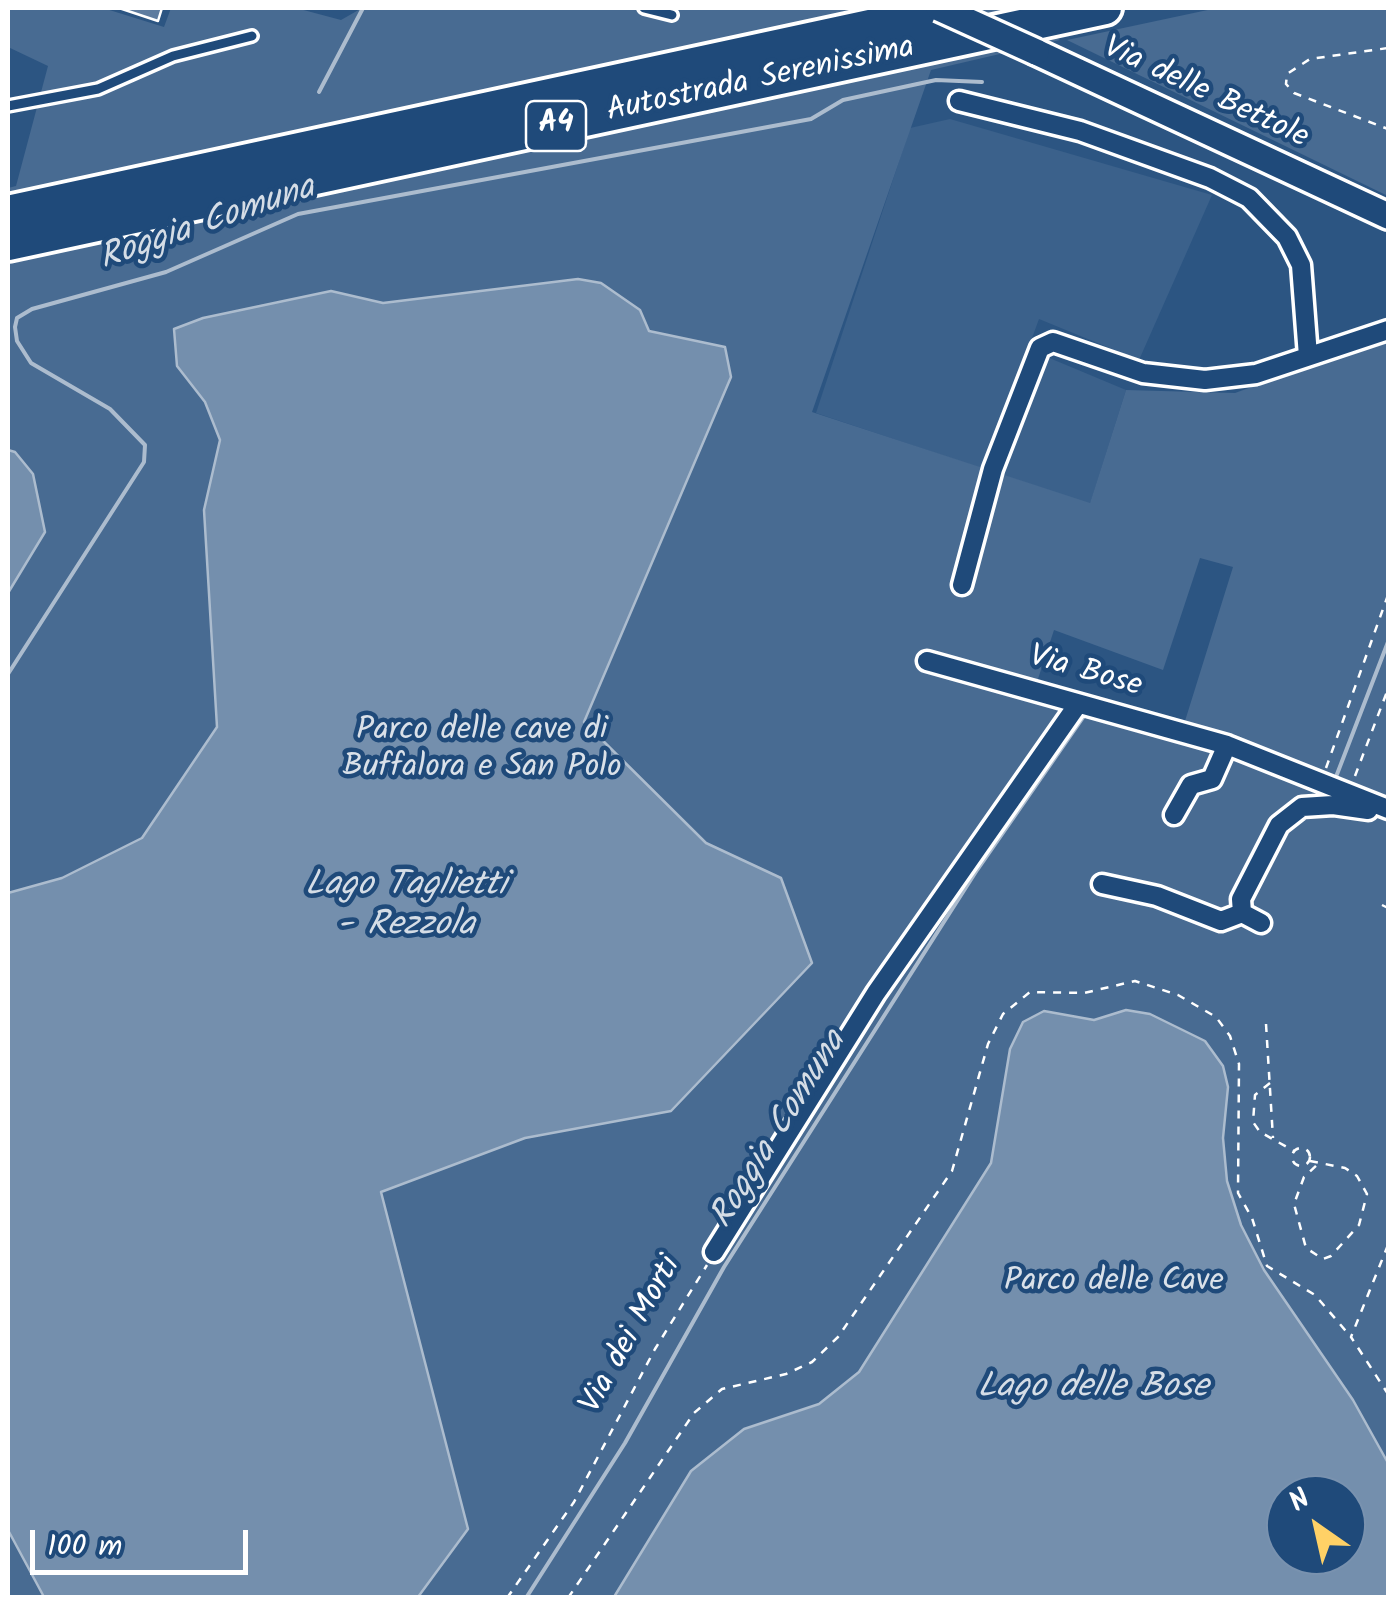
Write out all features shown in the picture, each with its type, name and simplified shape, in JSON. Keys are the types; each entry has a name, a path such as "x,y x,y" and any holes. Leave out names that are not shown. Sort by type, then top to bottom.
{"highway":[{"name":"Autostrada Serenissima","path":"8,212 953,8"},
{"name":"Autostrada Serenissima","path":"8,244 1105,8"}],"main road":[{"name":"Via delle Bettole","path":"939,8 1388,216"}],"street":[{"path":"959,101 1080,131 1210,178 1249,198 1286,238 1301,264 1308,356"},
{"path":"962,585 992,469 1040,348 1053,342 1143,372 1205,380 1256,374 1388,330"},
{"name":"Via Bose","path":"927,661 1227,746 1388,811"},
{"name":"Via dei Morti","path":"714,1252 876,993 1078,704"},
{"path":"1174,815 1191,784 1212,779 1227,746"},
{"path":"1242,913 1241,899 1279,825 1302,807 1333,805 1388,811"},
{"path":"1102,884 1158,896 1221,922 1242,913"},
{"path":"1242,913 1261,923"}],"lane":[{"path":"644,8 672,15"},
{"path":"8,106 98,89 173,56 252,36"}],"path":[{"path":"1388,48 1310,59 1287,74 1286,84 1294,93 1388,129"},
{"path":"1321,782 1388,595"},
{"path":"1348,794 1388,689"},
{"path":"1382,904 1388,908"},
{"path":"568,1598 694,1414 722,1389 786,1374 812,1362 838,1337 952,1170 988,1044 1003,1014 1030,992 1084,993 1135,982 1178,995 1216,1018 1230,1036 1239,1064 1238,1193 1252,1218 1267,1266 1316,1295 1351,1337 1388,1394"},
{"path":"1266,1024 1273,1138"},
{"path":"1271,1083 1255,1094 1252,1109 1260,1132 1294,1151 1307,1150 1310,1161"},
{"path":"1294,1151 1292,1160 1302,1166 1304,1177"},
{"path":"1310,1161 1345,1168 1357,1176 1367,1194 1359,1225 1331,1256 1323,1258 1306,1248 1294,1204 1304,1177 1318,1164"},
{"path":"1302,1166 1310,1161"},
{"path":"1351,1337 1388,1245"},
{"name":"Via dei Morti","path":"507,1598 574,1502 655,1350 714,1252"}],"shaded area":[{"path":"950,119 1212,195 1139,360 1039,319 984,469 816,413 910,128"},
{"path":"1047,357 1126,390 1090,504 1000,474"}],"green space":[{"name":"Parco delle cave di Buffalora e San Polo","path":"8,8 103,8 164,27 171,8 296,8 341,20 362,8 1008,8 1060,40 931,70 812,412 1090,503 1126,390 1235,393 1388,337 1388,806 1315,782 1322,793 1388,816 1388,1597 8,1597 8,188 16,186 48,66 8,47","holes":["1200,558 1233,567 1185,721 1037,682 1054,630 1163,670"]},
{"path":"1217,8 1388,8 1388,196 1067,40"}],"water":[{"name":"Lago Taglietti - Rezzola","path":"578,279 601,283 640,310 649,331 725,347 731,377 584,722 706,843 781,878 812,963 671,1111 525,1138 381,1192 468,1529 418,1597 44,1597 8,1530 8,893 62,878 142,838 217,727 204,510 220,440 205,402 177,366 174,329 203,318 331,291 383,303"},
{"path":"8,450 15,452 33,474 45,532 8,593"},
{"name":"Lago delle Bose","path":"1126,1010 1150,1014 1205,1041 1223,1066 1228,1087 1223,1138 1227,1181 1241,1225 1264,1270 1353,1400 1388,1463 1388,1597 614,1597 691,1471 744,1429 819,1404 859,1372 991,1163 1010,1049 1023,1022 1044,1011 1094,1020"}],"building":[{"path":"119,8 162,8 158,21"}],"waterway":[{"name":"Roggia Comuna","path":"319,92 363,8"},
{"name":"Roggia Comuna","path":"8,674 144,462 145,445 110,409 31,363 17,341 17,318 32,309 166,272 298,214 811,119 843,100 936,80 982,82"},
{"name":"Roggia Comuna","path":"1334,782 1388,642"},
{"name":"Roggia Comuna","path":"526,1598 625,1443 724,1267 977,870 1086,713"}],"park label":[{"name":"Parco delle Cave","path":"1114,1284"}]}
